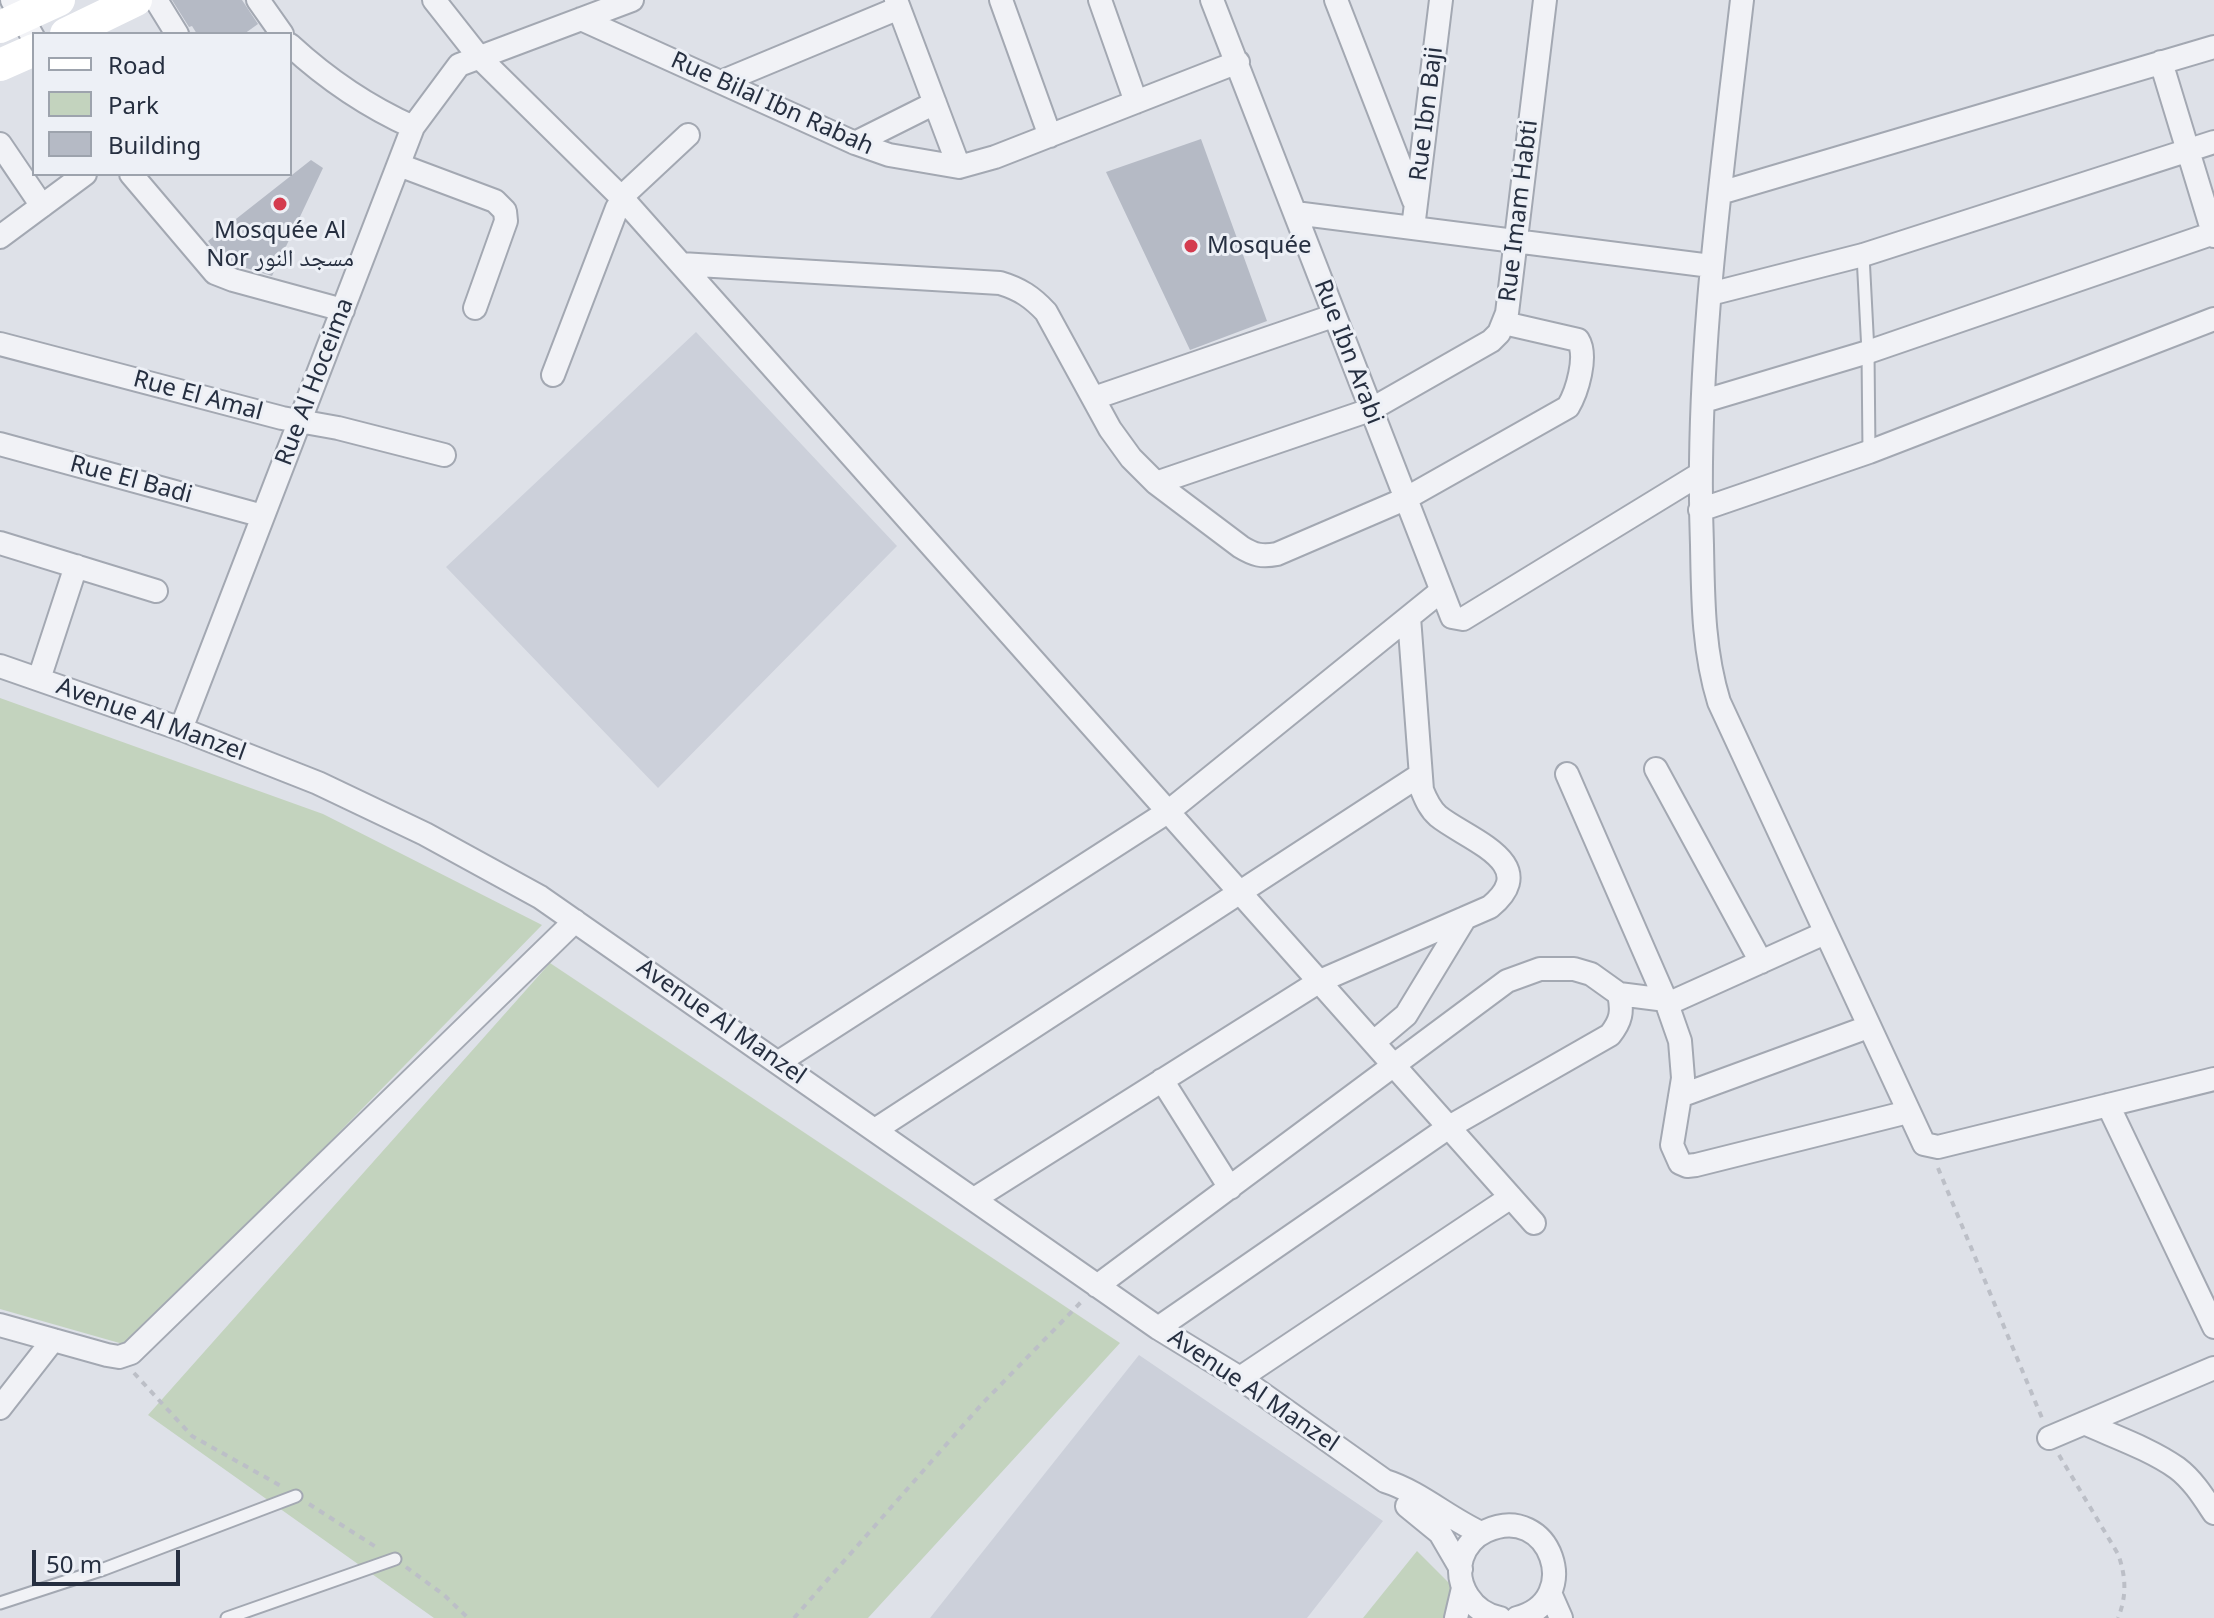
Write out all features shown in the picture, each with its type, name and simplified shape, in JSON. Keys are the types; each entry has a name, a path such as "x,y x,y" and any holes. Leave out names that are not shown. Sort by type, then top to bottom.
{"main road":[{"path":"17,21 59,0"},
{"path":"70,32 136,0"},
{"path":"0,65 32,51"}],"street":[{"path":"156,0 176,32"},
{"path":"258,0 281,32"},
{"path":"434,0 479,57 623,199 1534,1223"},
{"name":"Rue Al Hoceima","path":"181,729 413,127 459,65 632,0"},
{"path":"1001,0 1050,136"},
{"path":"1100,0 1136,102"},
{"name":"Rue Ibn Arabi","path":"1212,0 1452,617 1463,619 1700,474"},
{"path":"1336,0 1414,217"},
{"name":"Rue Ibn Baji","path":"1414,217 1441,0"},
{"name":"Rue Imam Habti","path":"1156,483 1370,410 1491,341 1499,333 1504,323 1516,242 1545,0"},
{"path":"1742,0 1711,266 1700,474 1704,626 1711,677 1724,713 1920,1139 1930,1147 2214,1079"},
{"path":"721,82 897,4 959,167"},
{"name":"Rue Bilal Ibn Rabah","path":"581,19 855,143 924,163 959,167 977,164 1238,62"},
{"path":"292,47 347,93 413,127"},
{"path":"1720,193 2214,47"},
{"path":"1704,401 1868,352 2214,234 2161,62"},
{"path":"855,143 935,103"},
{"path":"553,375 612,218 623,199 688,135"},
{"path":"1710,294 1863,255 2214,142"},
{"path":"0,144 42,206"},
{"path":"399,165 495,201 505,211 505,225 475,308"},
{"path":"0,237 82,176"},
{"path":"133,176 215,273 343,310"},
{"path":"1295,213 1414,217 1516,242 1711,266"},
{"path":"681,264 1000,283 1018,288 1046,312 1110,429 1131,458 1156,483 1241,547 1265,557 1405,499 1560,414 1574,398 1582,354 1578,340 1504,323"},
{"path":"1094,398 1333,316"},
{"path":"1700,510 1869,452 2214,319"},
{"name":"Rue El Amal","path":"0,344 444,455"},
{"name":"Rue El Badi","path":"0,444 263,516"},
{"path":"0,543 156,591"},
{"path":"39,679 76,566"},
{"path":"779,1062 1169,811 1441,591"},
{"path":"974,1199 1320,981 1490,907 1503,897 1508,882 1507,867 1498,854 1437,816 1428,804 1420,775 1409,617"},
{"name":"Avenue Al Manzel","path":"0,666 181,729 318,783 425,834 540,897 1158,1328 1240,1378 1385,1481 1405,1488 1449,1517 1481,1533"},
{"path":"1656,769 1761,962"},
{"path":"1567,774 1666,1001 1680,1041 1683,1059 1672,1145 1680,1163 1687,1166 1908,1112"},
{"path":"875,1130 1420,775"},
{"path":"1374,1042 1406,1015 1465,918"},
{"path":"0,1325 119,1357 131,1353 575,921"},
{"path":"1097,1286 1507,981 1548,968 1574,969 1591,974 1619,994 1666,1001 1680,999 1825,933"},
{"path":"1158,1328 1449,1127 1610,1035 1619,1024 1623,1009 1619,994"},
{"path":"1680,1096 1868,1027"},
{"path":"1162,1080 1230,1188"},
{"path":"2108,1105 2214,1327"},
{"path":"1240,1378 1511,1197"},
{"path":"0,1408 53,1340"},
{"path":"2049,1438 2214,1368"},
{"path":"2084,1423 2179,1469 2206,1488 2214,1513"},
{"name":"Avenue Al Manzel","path":"1385,1481 1399,1499 1440,1533 1455,1556 1462,1579 1480,1610 1500,1618"},
{"path":"1456,1618 1462,1558 1470,1544 1481,1533 1510,1525 1526,1529 1539,1537 1554,1563 1550,1593 1535,1611 1517,1618"},
{"path":"1550,1593 1561,1618"}],"lane":[{"path":"1863,255 1869,452"},
{"path":"0,1603 104,1569 296,1496"},
{"path":"227,1618 395,1559"}],"path":[{"path":"1930,1147 2049,1438 2118,1554 2124,1571 2125,1590 2118,1618"},
{"path":"794,1618 981,1405 1097,1286"}],"shaded area":[{"path":"696,332 897,546 658,788 446,567"},
{"path":"1139,1355 1383,1521 1307,1618 930,1618"}],"green space":[{"path":"0,698 323,814 542,925 130,1346 0,1309"},
{"path":"550,963 1120,1343 868,1618 434,1618 148,1415"},
{"path":"1417,1551 1484,1618 1363,1618"}],"building":[{"path":"172,0 242,0 258,24 247,32 196,32 192,26 189,27"},
{"name":"Mosquée","path":"1201,139 1267,321 1190,350 1106,172"},
{"name":"Mosquée Al Nor مسجد النور","path":"311,160 323,168 272,276 223,261 208,241"}],"place":[{"name":"Mosquée Al Nor مسجد النور","path":"280,204"},
{"name":"Mosquée","path":"1191,246"}]}
